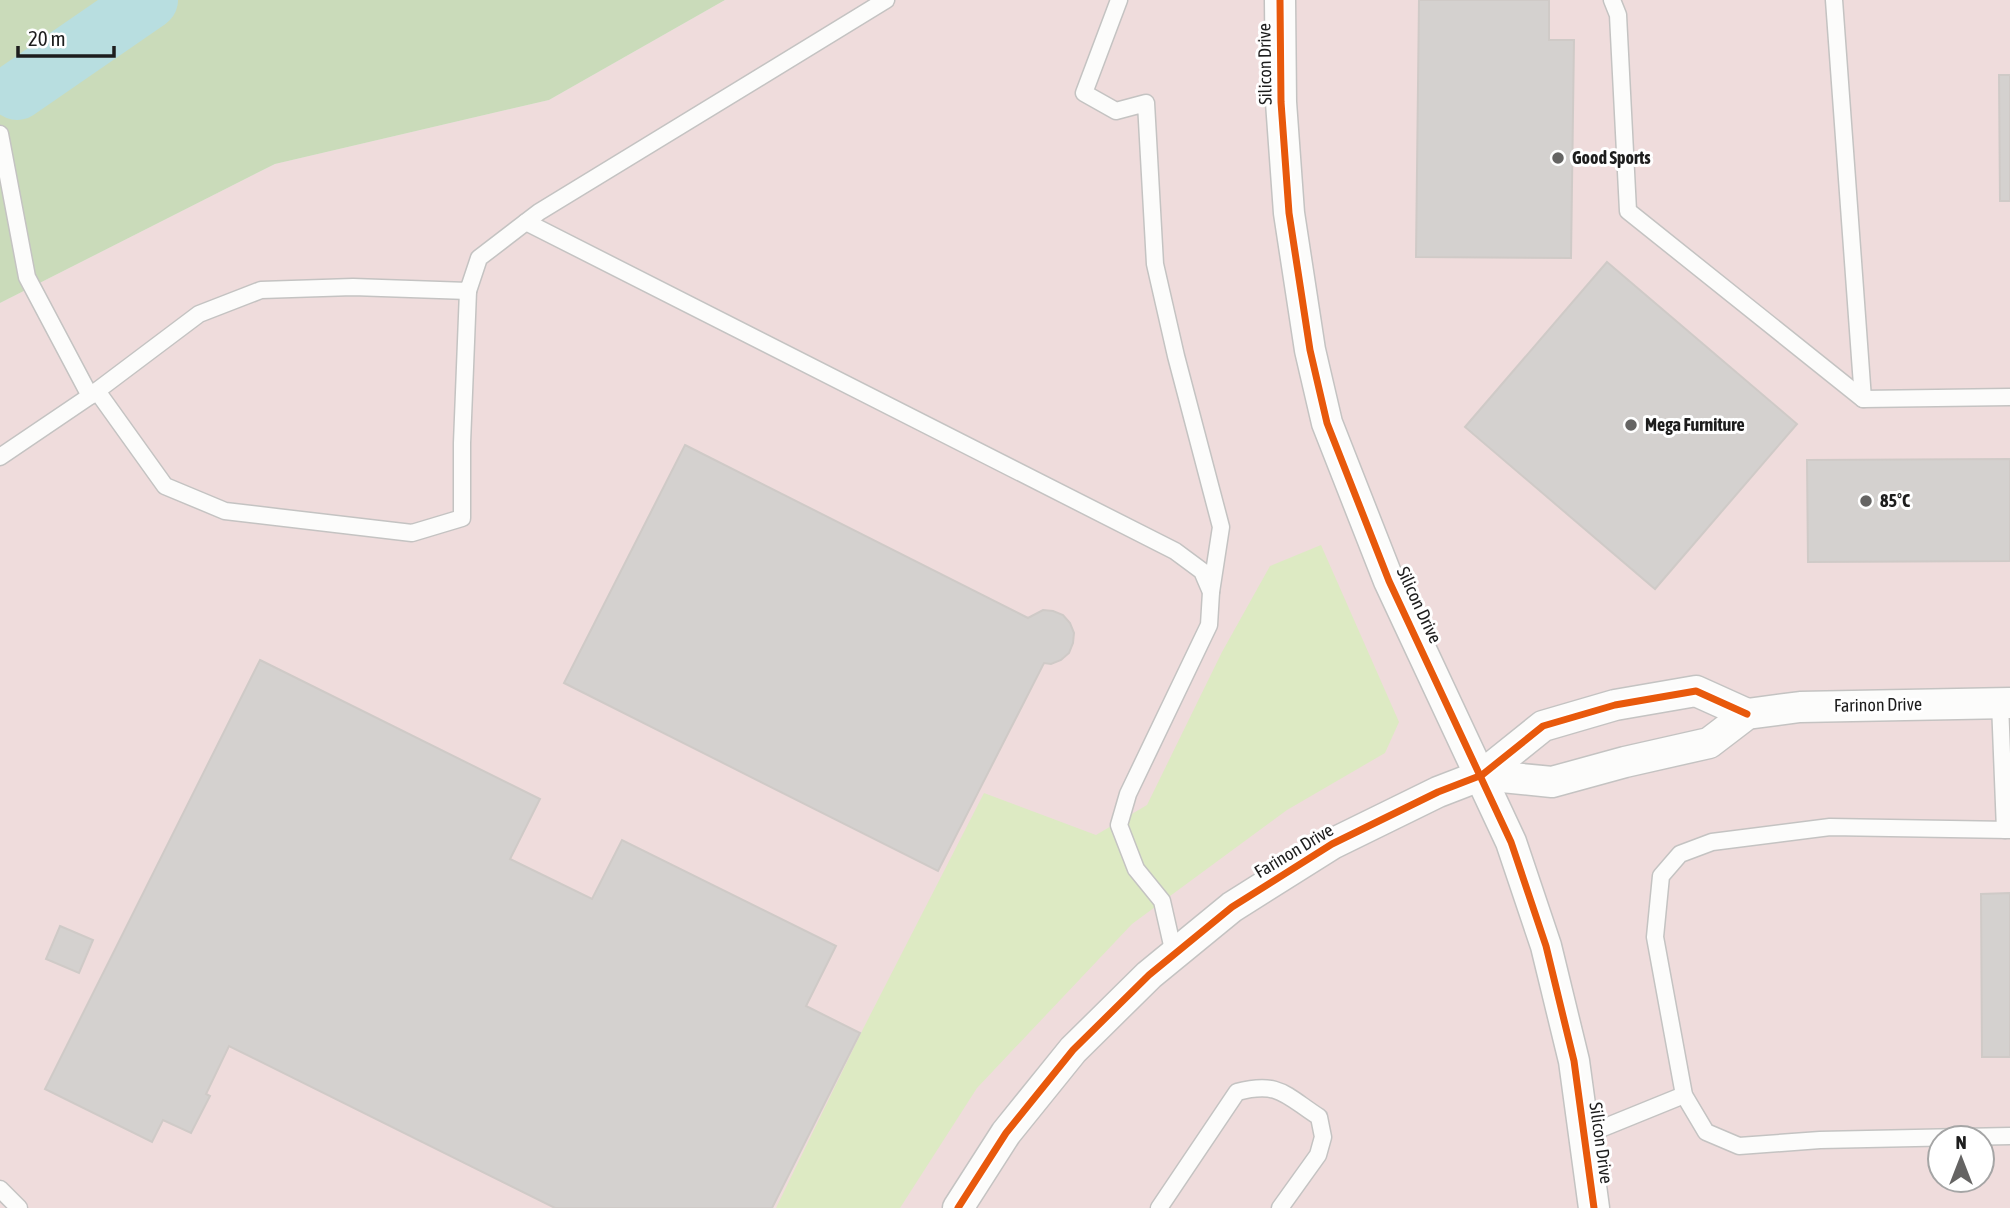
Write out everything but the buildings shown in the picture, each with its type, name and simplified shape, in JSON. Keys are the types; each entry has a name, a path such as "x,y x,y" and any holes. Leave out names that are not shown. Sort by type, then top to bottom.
{"street":[{"name":"Silicon Drive","path":"1280,0 1281,102 1289,213 1310,350 1327,423 1389,581 1511,842 1546,946 1574,1061 1594,1208"},
{"name":"Farinon Drive","path":"964,1205 1006,1133 1073,1050 1149,975 1231,907 1332,844 1438,792 1482,775 1543,726 1615,705 1696,691 1747,714"},
{"name":"Farinon Drive","path":"1482,775 1552,782 1709,743 1747,714 1800,707 2005,703"}],"lane":[{"path":"0,134 27,277 94,393 165,486 225,511 412,533 462,517 468,291 479,258 526,222 887,0"},
{"path":"1119,0 1084,93 1116,111 1146,103 1156,264 1176,356 1221,527 1209,625 1128,794 1119,825 1136,869 1161,901 1174,954"},
{"path":"1612,0 1618,15 1628,211 1863,399 2010,397"},
{"path":"1834,0 1863,399"},
{"path":"526,222 1175,551 1202,571 1211,592"},
{"path":"0,457 94,393 199,314 261,290 353,287 468,291"},
{"path":"2005,703 2007,830 1830,827 1712,842 1681,854 1661,876 1654,937 1684,1095 1706,1132 1739,1146 1820,1140 2010,1136"},
{"path":"1159,1208 1237,1091 1258,1086 1276,1088 1319,1117 1323,1137 1318,1155 1280,1208"},
{"path":"1583,1136 1684,1095"},
{"path":"0,1189 19,1208"}],"shaded area":[{"path":"725,0 2010,0 2010,1208 0,1208 0,303 275,164 549,100"}],"green space":[{"path":"0,0 725,0 549,100 275,164 0,303"},
{"path":"1321,545 1399,722 1385,753 1287,810 1132,924 977,1088 900,1208 776,1208 863,1029 984,793 1096,835 1147,805 1222,652 1270,566"}],"waterway":[{"path":"17,91 149,0"}],"cycle path":[{"path":"1280,0 1281,102 1289,213 1310,350 1327,423 1389,581 1511,842 1546,946 1574,1061 1594,1208"},
{"path":"958,1208 1006,1133 1073,1050 1149,975 1232,907 1332,844 1438,792 1482,775 1543,726 1615,705 1696,691 1747,714"}],"place":[{"name":"Good Sports","path":"1558,158"},
{"name":"Mega Furniture","path":"1631,425"},
{"name":"85°C","path":"1866,501"}]}
